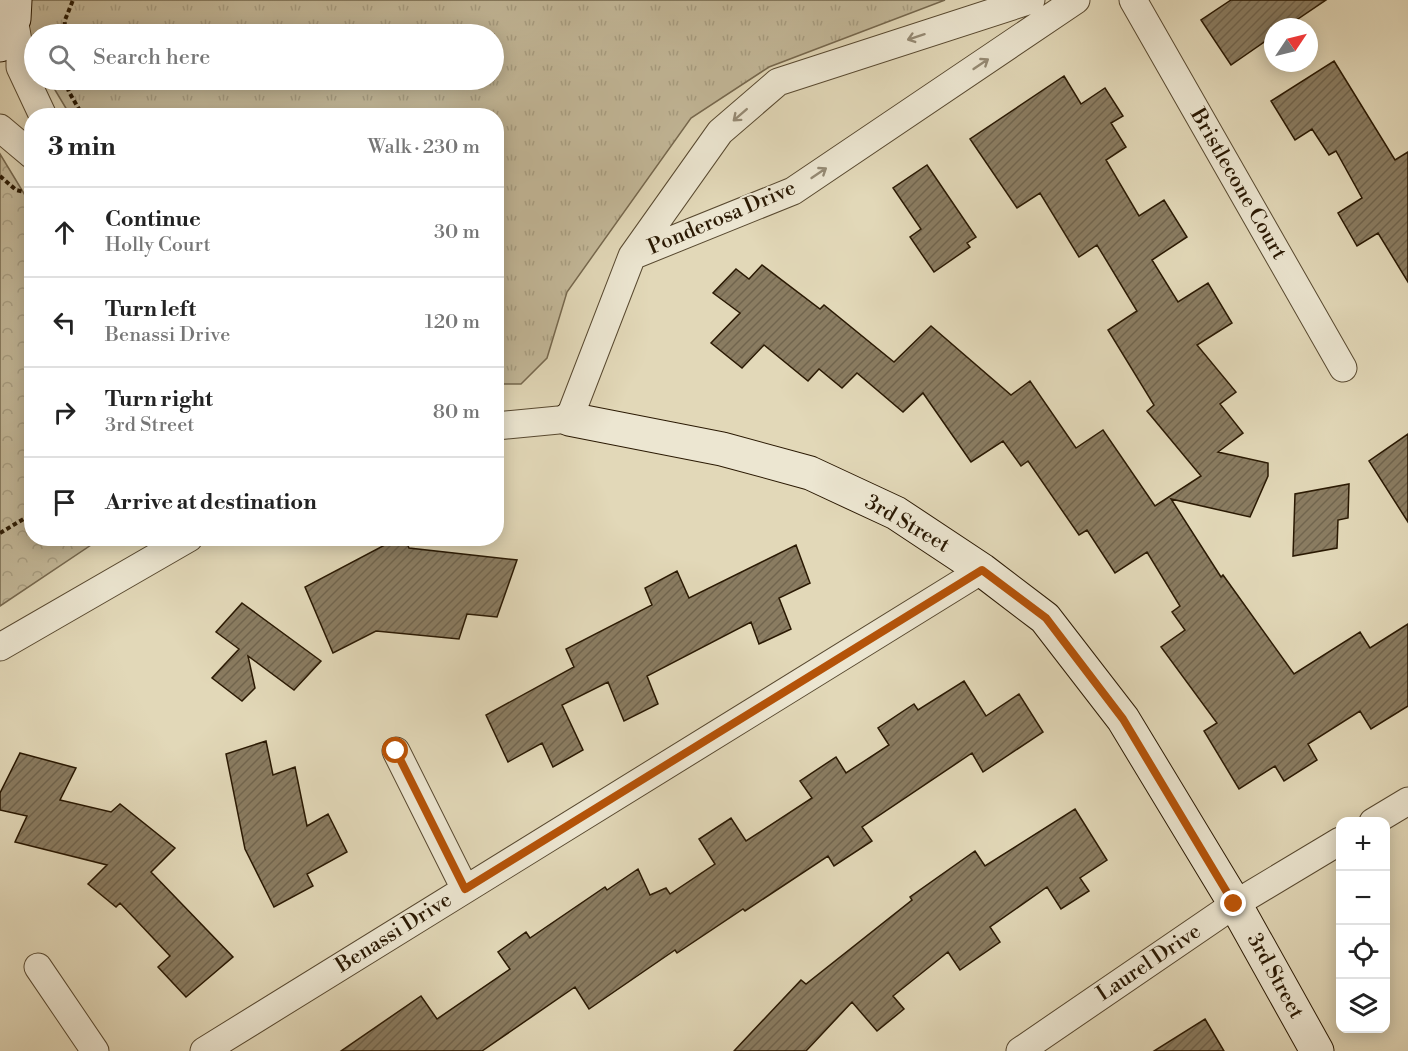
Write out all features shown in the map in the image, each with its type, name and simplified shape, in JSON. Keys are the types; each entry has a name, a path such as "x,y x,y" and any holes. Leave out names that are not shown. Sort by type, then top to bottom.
{"street":[{"path":"632,256 720,132 778,82 1031,0"},
{"name":"Ponderosa Drive","path":"569,419 632,256 793,191 1076,0"},
{"name":"Bristlecone Court","path":"1133,0 1343,368"},
{"path":"10,22 20,52 20,67 24,76"},
{"path":"31,90 39,108"},
{"path":"0,128 24,148"},
{"path":"504,425 569,419"},
{"name":"3rd Street","path":"569,419 722,449 810,473 896,513 982,570 1046,618 1123,719 1234,904 1317,1051"},
{"path":"0,647 175,546"},
{"name":"Benassi Drive","path":"204,1051 982,570"},
{"path":"396,751 465,889"},
{"path":"1381,817 1408,801"},
{"name":"Laurel Drive","path":"1020,1051 1234,904 1336,844"},
{"path":"38,967 95,1051"}],"path":[{"path":"64,24 73,0"},
{"path":"68,90 78,108"},
{"path":"0,176 16,190 24,192"},
{"path":"0,533 24,519"}],"green space":[{"path":"8,0 945,0 769,67 691,118 567,292 547,358 521,384 504,384 504,108 66,108 55,90 504,90 504,24 24,24 24,38 7,8"},
{"path":"0,154 24,193 24,546 90,546 0,606"}],"building":[{"path":"1231,0 1326,0 1299,18 1264,18 1264,42 1231,65 1201,20"},
{"path":"1334,61 1395,160 1408,152 1408,282 1378,233 1357,246 1338,213 1362,198 1336,151 1329,155 1312,129 1295,140 1271,101"},
{"path":"1064,76 1081,104 1105,88 1123,116 1111,123 1126,147 1106,160 1139,216 1164,200 1187,237 1152,260 1178,302 1208,283 1232,323 1197,345 1236,392 1220,404 1243,433 1218,452 1268,463 1268,476 1250,517 1171,499 1221,577 1223,575 1294,674 1360,632 1370,648 1408,624 1408,706 1371,729 1360,711 1308,744 1317,760 1284,781 1275,766 1239,789 1204,731 1217,723 1161,647 1185,630 1172,612 1180,606 1147,552 1115,573 1087,530 1079,535 1028,461 1021,466 1003,441 971,462 923,393 903,412 857,373 842,388 819,369 808,381 764,345 742,368 711,343 740,313 713,293 736,269 749,279 762,265 820,309 824,305 894,362 931,326 1011,395 1030,381 1076,448 1103,430 1155,506 1201,476 1147,411 1154,405 1108,330 1137,311 1097,245 1079,257 1040,193 1017,208 970,139"},
{"path":"927,165 976,237 967,243 970,247 934,272 910,237 921,229 893,188"},
{"path":"1408,434 1408,522 1369,461"},
{"path":"1349,484 1348,518 1338,520 1337,548 1293,556 1295,494"},
{"path":"796,545 810,583 779,598 791,629 759,644 751,622 647,676 658,704 624,721 608,682 562,705 583,750 553,767 542,743 508,762 486,715 574,667 566,649 652,605 645,588 677,571 689,598"},
{"path":"383,546 408,546 409,548 517,560 497,617 467,614 459,639 376,631 333,653 305,587"},
{"path":"242,603 321,661 294,690 248,656 255,688 242,701 212,678 239,649 216,632"},
{"path":"964,681 986,716 1019,694 1043,732 983,772 972,753 862,827 872,841 834,866 828,856 677,953 675,950 589,1009 575,987 482,1051 341,1051 421,996 437,1019 510,969 498,952 526,932 530,938 605,887 607,890 638,869 650,895 666,888 670,894 715,864 699,839 731,818 746,841 812,798 800,781 836,757 846,773 889,745 878,728 914,704 918,710"},
{"path":"266,741 273,775 295,767 307,826 328,814 347,852 307,874 313,886 274,907 245,849 226,754"},
{"path":"20,753 76,768 60,800 111,812 120,804 175,848 151,872 233,957 186,997 158,967 170,956 120,903 116,907 88,884 107,865 15,842 27,816 0,810 0,793"},
{"path":"1075,809 1107,860 1080,878 1089,891 1061,909 1047,887 990,927 1000,942 960,970 948,952 893,996 904,1009 877,1031 852,1002 806,1051 734,1051 801,980 806,984 912,900 910,897 975,851 985,866"},
{"path":"1205,1019 1224,1051 1154,1051"}],"route":[{"path":"396,751 465,889 982,570 1046,618 1123,719 1234,904"}]}
